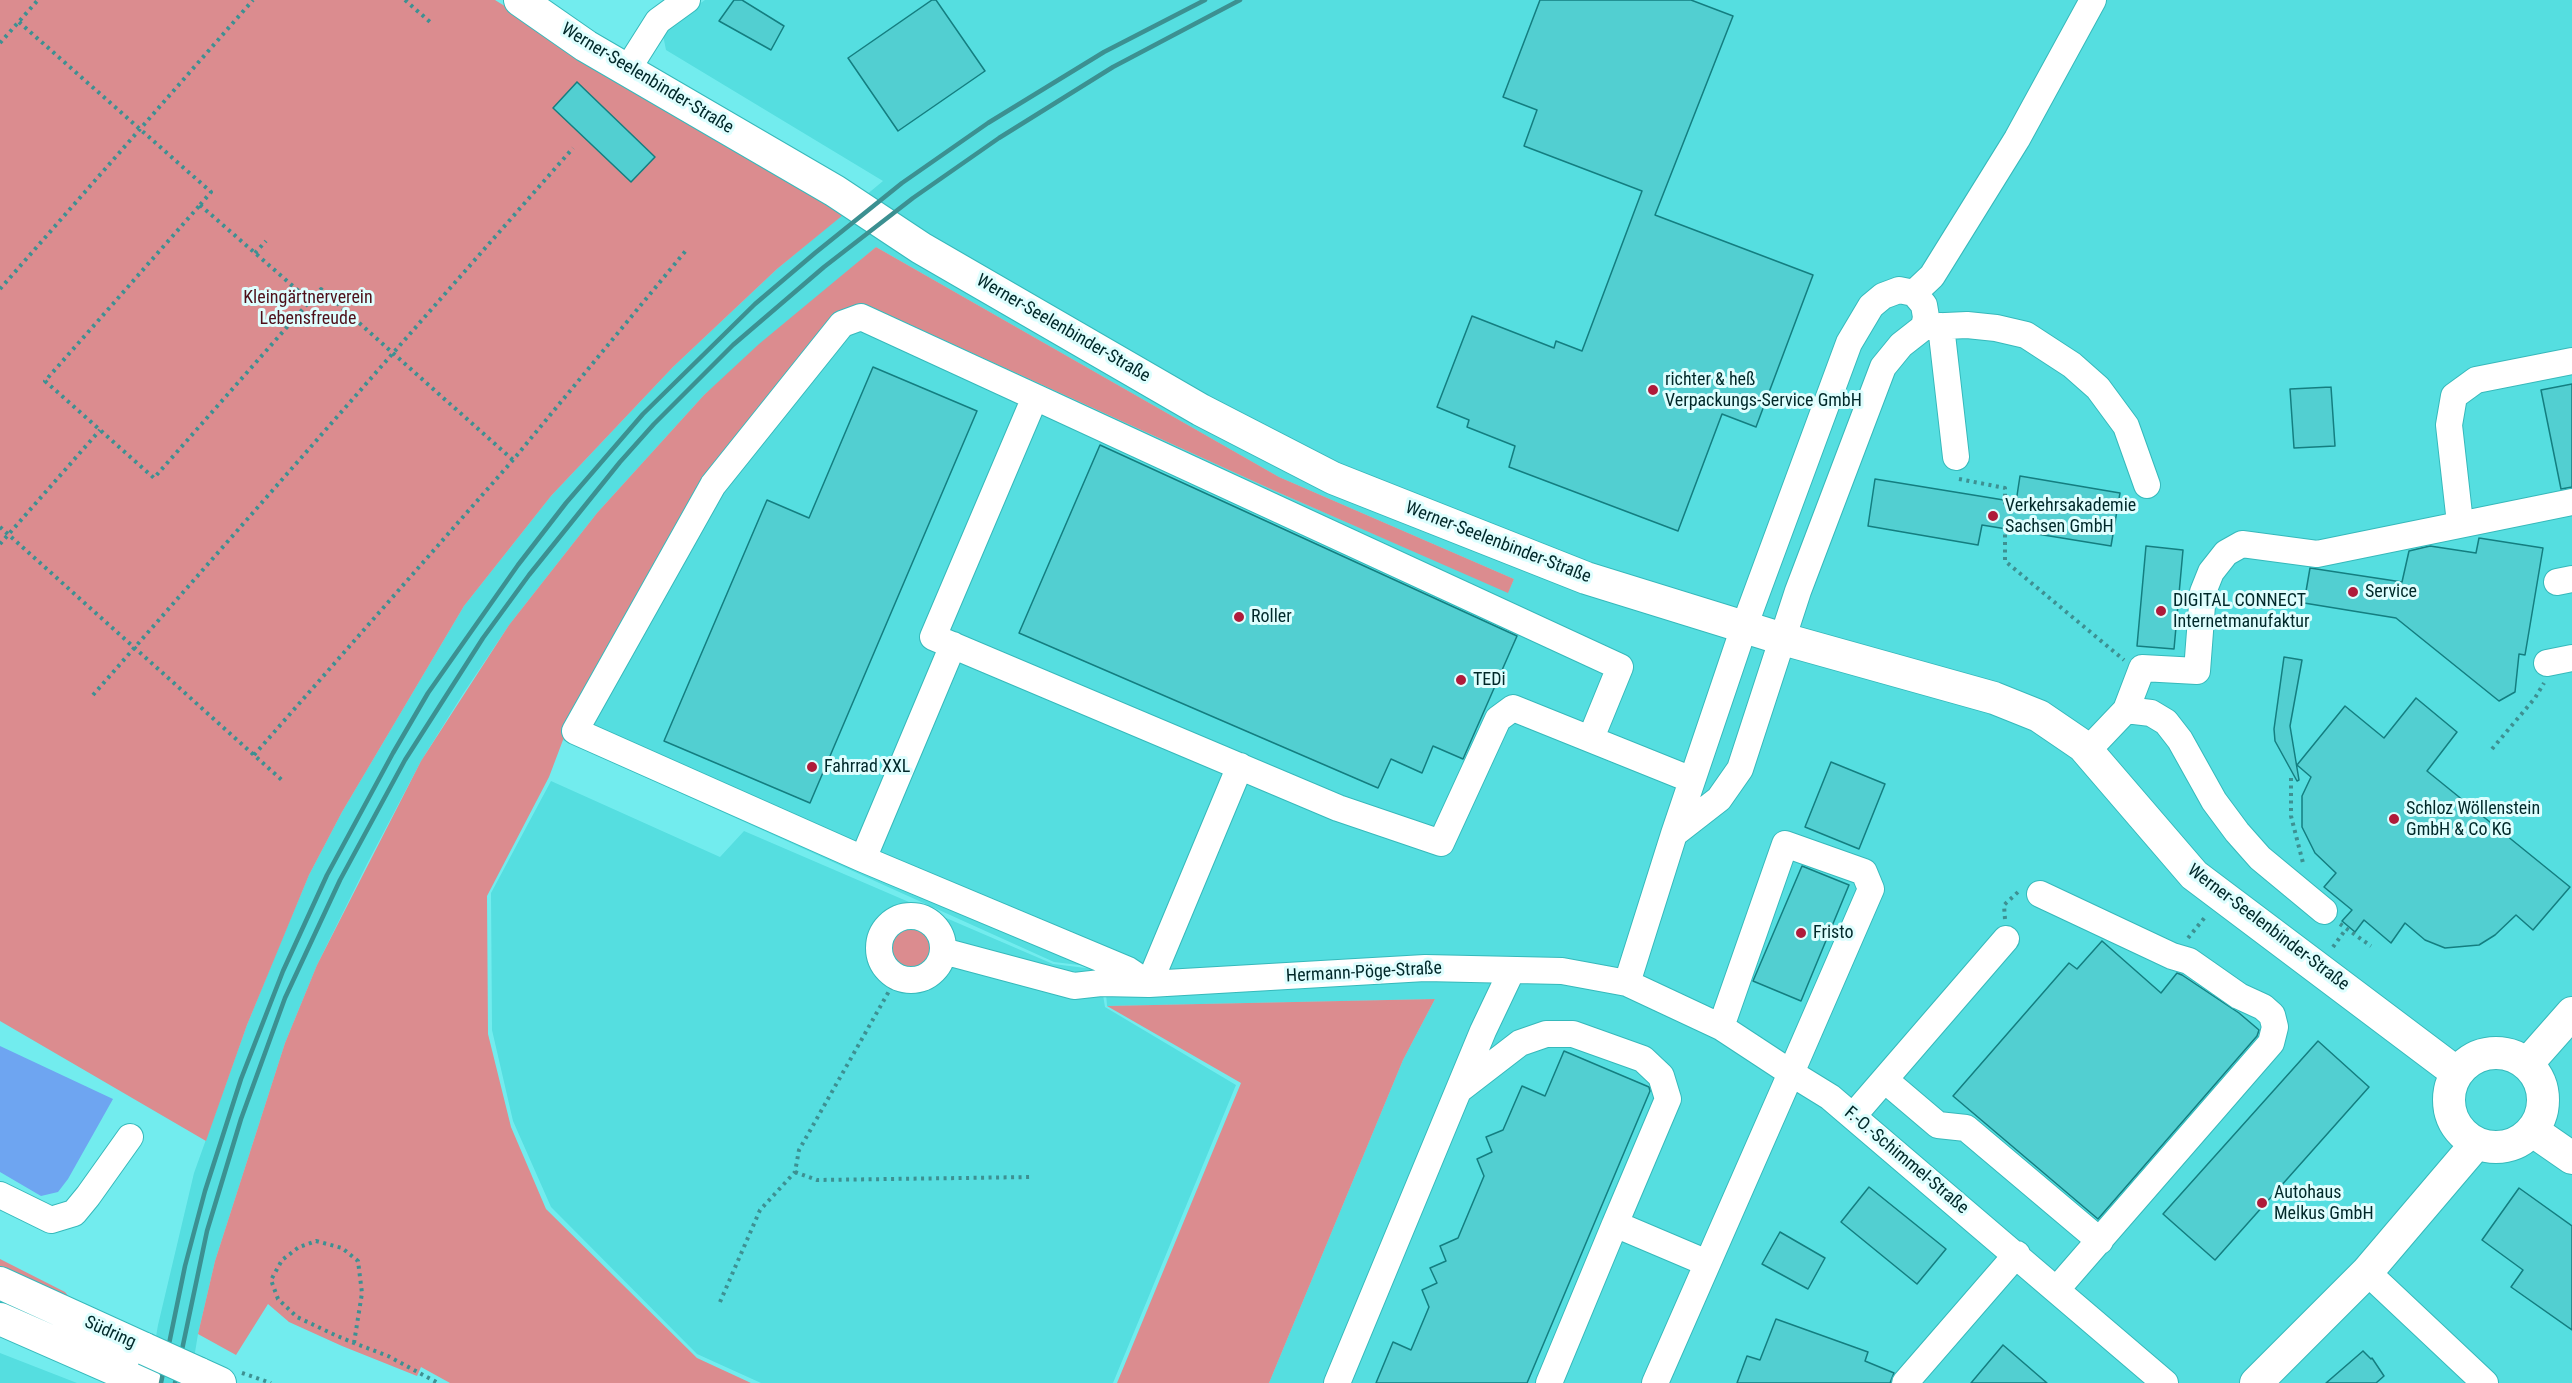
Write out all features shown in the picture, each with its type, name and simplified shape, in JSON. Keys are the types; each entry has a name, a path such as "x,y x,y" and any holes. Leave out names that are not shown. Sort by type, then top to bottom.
{"main road":[{"name":"Werner-Seelenbinder-Straße","path":"520,0 586,46 835,191 921,248 1201,410 1333,478 1586,578 1783,639 1994,698 2039,716 2087,751 2194,875 2394,1023 2457,1073"},
{"path":"2527,1064 2572,1013"},
{"path":"2498,1053 2513,1056 2527,1064 2537,1075 2543,1089 2544,1104 2541,1118 2533,1131 2521,1141 2507,1147 2491,1148 2476,1144 2462,1134 2453,1120 2449,1104 2450,1088 2457,1073 2468,1062 2482,1055 2498,1053"},
{"path":"2533,1131 2572,1158"},
{"path":"2256,1383 2367,1272 2476,1144"},
{"name":"Südring","path":"0,1283 209,1378"},
{"name":"Südring","path":"0,1319 143,1381"}],"street":[{"path":"627,70 658,21 687,0"},
{"path":"1914,293 1932,276 2018,139 2093,0"},
{"path":"1628,983 1674,834 1744,627 1849,343 1859,322 1871,306 1883,296 1899,290 1914,293 1924,305 1926,317 1933,326 1956,457"},
{"path":"1102,971 863,858 575,731 713,485 842,324 861,317 1620,667 1592,738"},
{"path":"1674,834 1719,799 1740,769 1798,591 1883,366 1901,345 1933,326 1996,328 2026,335 2072,365 2098,388 2126,426 2147,485"},
{"path":"2460,524 2449,425 2454,396 2476,380 2572,361"},
{"path":"1035,397 933,637 1338,808 1441,843 1498,719 1514,708 1692,780"},
{"path":"2087,751 2126,710 2142,668 2197,671 2203,592 2211,572 2226,554 2242,544 2317,554 2572,502"},
{"path":"1776,541 1798,591"},
{"path":"863,858 953,645"},
{"path":"2545,673 2572,658"},
{"path":"2126,710 2151,712 2166,722 2180,740 2214,801 2237,832 2260,858 2324,911"},
{"path":"1149,984 1240,766"},
{"path":"1655,1383 1871,889 1864,872 1785,844 1720,1027"},
{"path":"2040,894 2172,956 2189,961 2239,996 2263,1007 2271,1015 2275,1028 2271,1043 2057,1289"},
{"path":"910,915 931,922 938,930 943,951 935,969 927,976 917,979 897,977 888,971 879,952 879,941 890,923 910,915"},
{"path":"1853,1116 2006,939"},
{"name":"Hermann-Pöge-Straße","path":"943,951 1074,986 1102,971 1149,984 1425,968 1562,971 1628,983 1720,1027 1791,1073"},
{"path":"1337,1383 1462,1081 1512,970"},
{"path":"1462,1081 1520,1043 1546,1034 1572,1034 1643,1059 1661,1076 1668,1099 1549,1383"},
{"name":"F.-O.-Schimmel-Straße","path":"1791,1073 1830,1097 1853,1116 2165,1383"},
{"path":"1884,1080 1938,1125 1966,1128 2100,1241"},
{"path":"0,1195 51,1220 74,1213 130,1137"},
{"path":"1615,1224 1707,1263"},
{"path":"1905,1383 2017,1254"},
{"path":"2367,1272 2486,1383"}],"path":[{"path":"0,43 38,0"},
{"path":"0,290 253,0"},
{"path":"405,0 430,22"},
{"path":"412,6 413,0"},
{"path":"19,22 211,192 45,381 154,478 321,289 513,460"},
{"path":"93,694 573,148"},
{"path":"200,205 310,301"},
{"path":"255,253 266,241"},
{"path":"254,755 513,460 688,248"},
{"path":"0,544 100,430"},
{"path":"1956,457 1960,480 2005,488 2005,506"},
{"path":"0,527 284,782"},
{"path":"2005,527 2005,561 2140,673"},
{"path":"2492,749 2535,698 2545,673"},
{"path":"2006,939 2004,905 2016,892 2040,894"},
{"path":"720,1302 760,1210 795,1172 799,1150 897,977"},
{"path":"795,1172 818,1180 1032,1177"},
{"path":"354,1343 362,1293 358,1261 342,1248 316,1241 299,1247 282,1260 271,1280 278,1299 297,1317 354,1343 388,1356 438,1383"}],"shaded area":[{"path":"705,0 2572,0 2572,1383 1269,1383 1403,1060 1435,999 1107,1006 1104,968 1054,962 563,740 705,481 834,314 846,308 863,306 913,326 1275,491 1508,592 1514,579 1279,477 876,247 704,395 597,513 509,625 463,694 421,761 367,864 317,965 285,1043 215,1261 198,1334 190,1383 148,1383 158,1325 194,1173 247,1025 309,875 342,812 464,606 551,496 673,367 777,269 883,181 666,50 663,35 665,28"},
{"path":"551,781 720,857 744,831 1053,964 1102,970 1101,983 1105,1007 1236,1085 1113,1383 761,1383 697,1354 551,1207 513,1121 492,1030 491,893"},
{"path":"0,1046 113,1099 68,1179 58,1192 41,1196 0,1172"},
{"path":"0,1353 77,1383 0,1383"}],"green space":[{"name":"Kleingärtnerverein Lebensfreude","path":"0,0 495,0 843,215 777,269 673,367 551,496 464,606 342,812 309,875 247,1025 206,1141 0,1021"},
{"path":"876,247 1279,477 1514,579 1508,593 1275,491 913,326 863,307 846,308 834,314 705,481 563,740 549,777 487,896 488,1034 511,1127 546,1209 697,1358 751,1383 450,1383 421,1367 417,1376 342,1346 289,1322 268,1304 236,1355 198,1334 215,1261 285,1043 317,965 421,761 509,625 597,513 704,395 759,344"},
{"path":"911,926 926,932 932,947 926,962 911,968 896,962 890,947 896,932"},
{"path":"1435,999 1403,1060 1269,1383 1117,1383 1241,1083 1107,1006"},
{"path":"0,1259 65,1292 74,1303 0,1268"}],"building":[{"path":"734,0 742,0 784,26 771,50 719,21"},
{"path":"932,0 936,0 985,71 898,131 848,58"},
{"path":"1540,0 1691,0 1733,16 1655,215 1813,275 1756,427 1722,414 1678,531 1509,467 1515,446 1467,427 1469,420 1437,407 1472,316 1554,348 1556,341 1582,351 1642,191 1524,146 1537,110 1503,97"},
{"path":"577,82 655,157 631,182 553,108"},
{"path":"873,367 977,411 810,803 664,741 767,500 809,518"},
{"path":"2572,384 2572,487 2561,489 2541,390"},
{"path":"2331,387 2335,446 2294,448 2290,389"},
{"name":"Roller","path":"1100,445 1517,636 1463,759 1433,746 1422,773 1391,759 1378,788 1019,633"},
{"name":"Verkehrsakademie Sachsen GmbH","path":"2020,476 2120,493 2111,546 1982,525 1978,545 1868,526 1875,479 2016,502"},
{"path":"2479,538 2543,548 2525,655 2519,654 2515,692 2499,701 2396,618 2304,603 2310,568 2402,582 2409,551 2430,546 2476,553"},
{"path":"2146,546 2183,550 2174,649 2137,646"},
{"path":"2284,657 2302,660 2290,726 2299,780 2297,781 2275,741 2274,729"},
{"name":"Schloz Wöllenstein GmbH & Co KG","path":"2416,698 2457,732 2427,771 2570,887 2533,930 2516,915 2495,935 2479,945 2445,948 2425,940 2405,923 2391,943 2364,920 2355,932 2342,921 2352,910 2324,887 2336,873 2315,853 2302,827 2302,796 2311,777 2297,765 2345,706 2384,738"},
{"path":"1831,762 1885,784 1859,849 1805,827"},
{"name":"Fristo","path":"1802,866 1849,885 1801,1001 1753,981"},
{"path":"2102,941 2161,993 2177,973 2239,1013 2259,1030 2257,1036 2098,1219 1953,1096 2069,963 2077,969"},
{"path":"2318,1041 2369,1087 2215,1260 2163,1214"},
{"path":"1564,1051 1649,1087 1650,1091 1527,1383 1376,1383 1393,1342 1411,1350 1429,1307 1422,1290 1437,1283 1430,1268 1446,1261 1440,1246 1458,1238 1484,1176 1477,1159 1492,1152 1486,1137 1503,1130 1522,1086 1545,1096"},
{"path":"1869,1187 1946,1249 1917,1284 1841,1222"},
{"path":"2519,1188 2572,1226 2572,1330 2511,1287 2523,1270 2482,1240"},
{"path":"1780,1232 1825,1258 1808,1289 1762,1264"},
{"path":"1776,1319 1868,1352 1865,1361 1894,1373 1890,1383 1737,1383 1747,1356 1760,1360"},
{"path":"2003,1345 2047,1383 1971,1383"},
{"path":"2363,1351 2372,1358 2384,1376 2376,1383 2326,1383"}],"railway":[{"path":"161,1383 185,1266 205,1191 241,1079 283,971 327,875 393,753 428,693 518,565 566,503 643,414 755,304 815,253 902,183 988,123 1104,52 1205,0"},
{"path":"175,1383 207,1231 241,1119 285,998 340,880 405,760 483,638 529,575 620,462 654,424 733,345 824,267 913,198 999,138 1113,67 1240,0"}],"place":[{"name":"richter & heß Verpackungs-Service GmbH","path":"1653,390"},
{"name":"Verkehrsakademie Sachsen GmbH","path":"1993,516"},
{"name":"Service","path":"2353,592"},
{"name":"DIGITAL CONNECT Internetmanufaktur","path":"2161,611"},
{"name":"Roller","path":"1239,617"},
{"name":"TEDi","path":"1461,680"},
{"name":"Fahrrad XXL","path":"812,767"},
{"name":"Schloz Wöllenstein GmbH & Co KG","path":"2394,819"},
{"name":"Fristo","path":"1801,933"},
{"name":"Autohaus Melkus GmbH","path":"2262,1203"}]}
